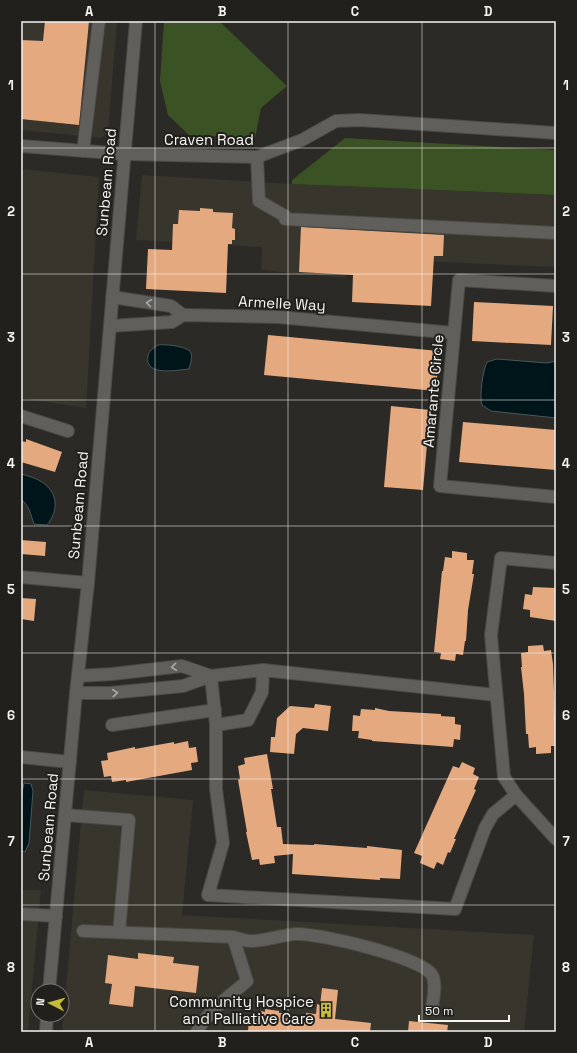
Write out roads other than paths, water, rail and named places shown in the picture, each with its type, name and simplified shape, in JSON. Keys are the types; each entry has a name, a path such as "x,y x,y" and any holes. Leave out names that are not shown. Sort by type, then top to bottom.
{"street":[{"path":"83,151 99,21"},
{"name":"Sunbeam Road","path":"50,983 76,693 88,583 136,21"},
{"name":"Craven Road","path":"21,146 124,154 257,157 302,140 336,121 360,120 556,133"},
{"path":"257,157 259,201 285,216 285,219 310,224"},
{"path":"299,232 299,225 310,224 556,233"},
{"name":"Amarante Circle","path":"556,286 459,280 440,486 556,497"},
{"path":"112,297 171,306 183,315"},
{"name":"Armelle Way","path":"110,326 172,322 183,315 278,317 454,333"},
{"path":"21,416 68,430"},
{"path":"556,563 501,558 491,635 504,777 516,795 556,839"},
{"path":"21,577 88,583"},
{"path":"78,676 112,674 182,666 211,676"},
{"path":"76,693 110,693 183,686 211,676 262,670 496,695"},
{"path":"216,725 248,720 262,692 262,670"},
{"path":"211,676 216,725 216,789 223,843 208,895 456,909 485,828 493,814 516,795"},
{"path":"112,725 215,710"},
{"path":"21,757 70,762"},
{"path":"65,815 129,820 119,932"},
{"path":"21,914 56,916"},
{"path":"83,931 233,938 251,941 297,934 351,942 423,966 432,975 434,989 432,1008"},
{"path":"197,1032 202,1022 213,1009 247,981 233,938"}],"place":[{"name":"Community Hospice and Palliative Care","path":"326,1010"}]}
